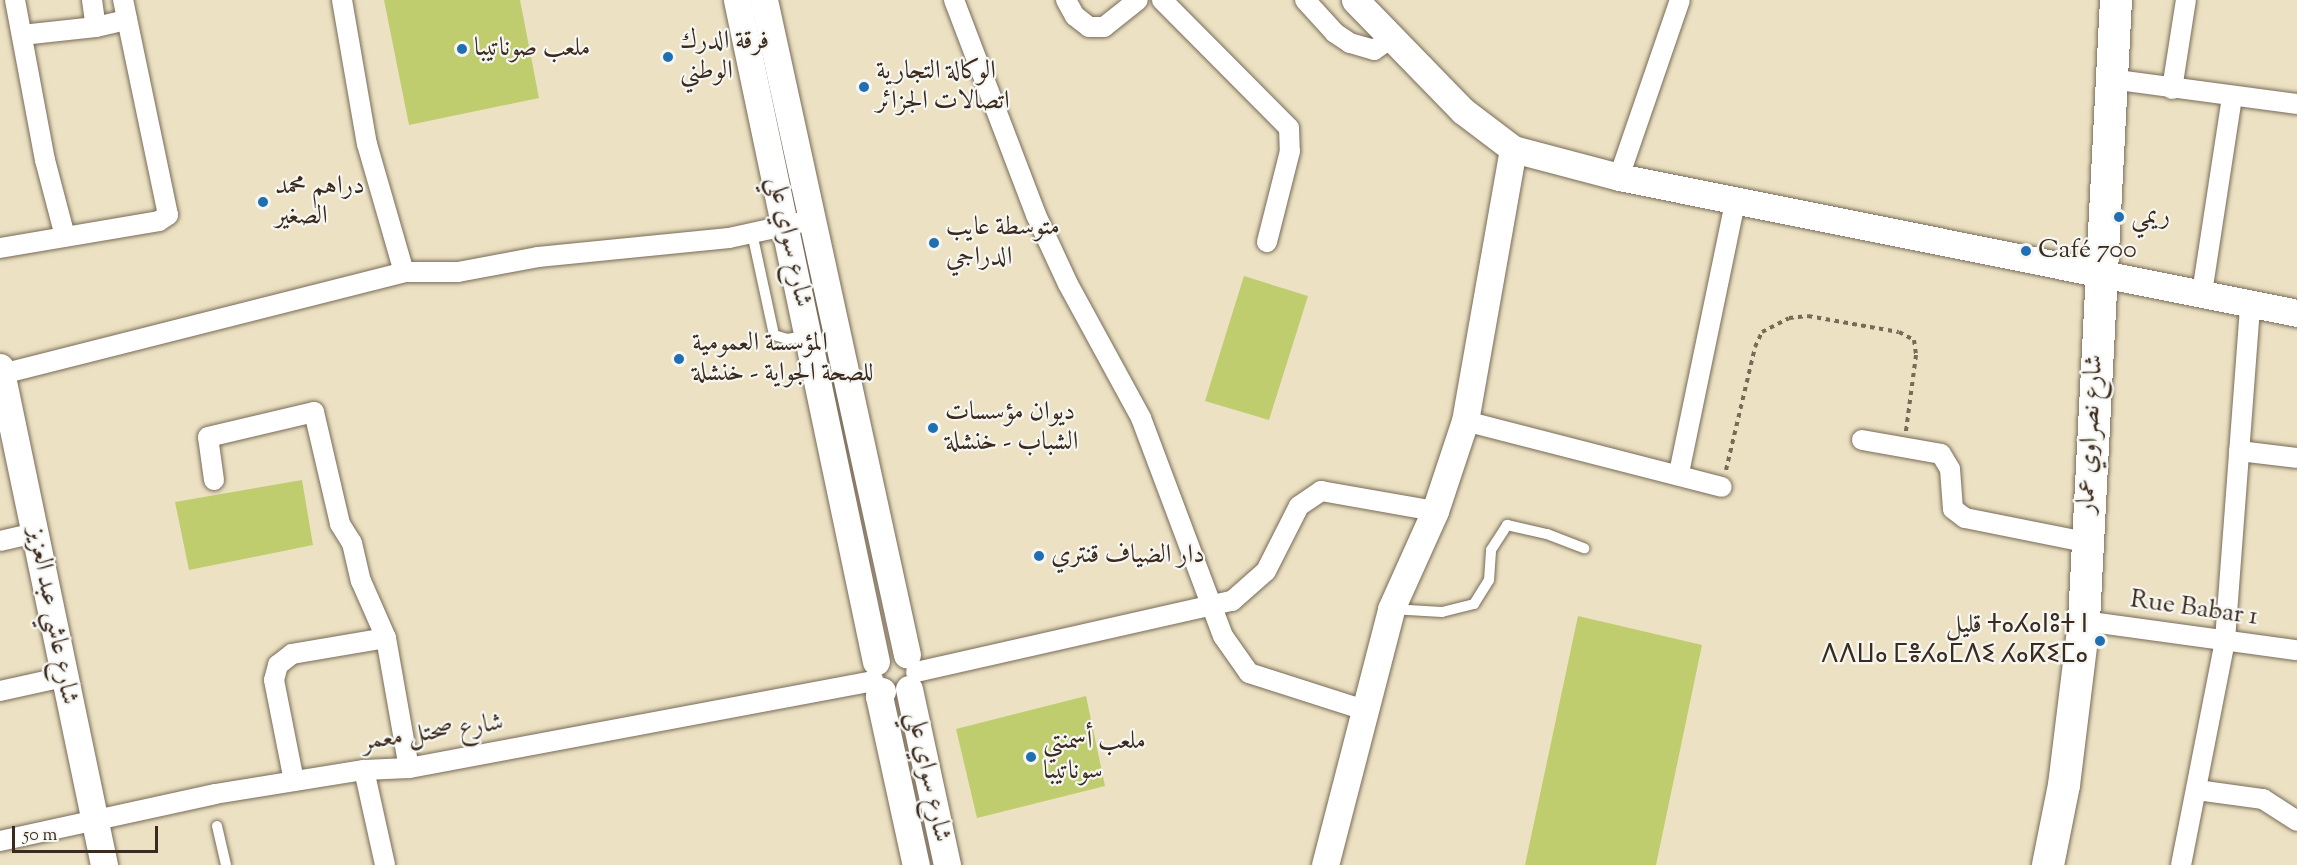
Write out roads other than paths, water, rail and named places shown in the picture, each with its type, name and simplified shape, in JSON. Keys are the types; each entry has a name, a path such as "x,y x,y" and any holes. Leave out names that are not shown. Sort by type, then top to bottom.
{"main road":[{"name":"شارع سواي علي","path":"737,0 786,226 879,696 916,865"},
{"name":"شارع سواي علي","path":"764,0 911,672 947,865"},
{"path":"1355,0 1390,39 1463,111 1513,149 1619,177 1736,198 2103,272 2297,314"},
{"name":"شارع نصراوي عمار","path":"2048,865 2064,785 2084,621 2085,542 2103,272 2110,79 2116,0"},
{"path":"1325,865 1390,609 1435,511 1465,421 1513,149"},
{"name":"شارع عاشي عبد العزيز","path":"2,383 36,533 63,677 104,865"},
{"path":"890,651 911,672 899,694 877,678 890,651"}],"street":[{"path":"15,0 45,160 65,236"},
{"path":"92,0 96,27"},
{"path":"0,248 159,221 168,215 123,0"},
{"path":"342,0 367,144 404,272"},
{"path":"954,0 1036,215 1068,284 1141,418 1214,605 1223,636 1249,672 1364,710"},
{"path":"1066,0 1075,16 1089,27 1104,27 1138,0"},
{"path":"1162,0 1289,128 1290,151 1267,242"},
{"path":"1305,0 1335,33 1350,43 1374,50 1390,39"},
{"path":"1619,177 1680,0"},
{"path":"2172,90 2186,0"},
{"path":"22,35 96,27 127,20"},
{"path":"2110,79 2172,90 2297,104"},
{"path":"2202,294 2232,96"},
{"path":"1679,473 1736,198"},
{"path":"2,383 404,272 458,272 538,257 752,233 812,219"},
{"path":"2181,865 2225,640 2250,304"},
{"path":"214,480 208,437 314,412 340,524 352,543 361,581 386,638 409,768"},
{"path":"1465,421 1679,473 1722,487"},
{"path":"1862,440 1945,457 1950,469 1950,503 1965,518 2085,542"},
{"path":"2239,451 2297,458"},
{"path":"911,672 1232,601 1266,571 1299,506 1321,492 1435,511"},
{"path":"0,542 36,533"},
{"name":"Rue Babar 1","path":"2084,621 2297,650"},
{"path":"294,781 273,680 278,665 292,654 386,638"},
{"path":"0,691 63,677"},
{"name":"شارع صحتل معمر","path":"0,841 294,781 364,770 409,768 877,678"},
{"path":"364,770 385,865"},
{"path":"2197,789 2263,799 2297,821"}],"lane":[{"path":"752,233 774,335 787,339 808,335"},
{"path":"1390,609 1442,612 1474,604 1489,580 1491,550 1507,525 1547,534 1584,548"},
{"path":"217,826 226,865"}],"place":[{"name":"ملعب صوناتيبا","path":"462,49"},
{"name":"فرقة الدرك الوطني","path":"668,57"},
{"name":"الوكالة التجارية اتصالات الجزائر","path":"864,87"},
{"name":"دراهم محمد الصغير","path":"263,202"},
{"name":"ريمي","path":"2119,217"},
{"name":"متوسطة عايب الدراجي","path":"934,243"},
{"name":"Café 700","path":"2026,251"},
{"name":"المؤسسة العمومية للصحة الجواية - خنشلة","path":"679,359"},
{"name":"ديوان مؤسسات الشباب - خنشلة","path":"933,428"},
{"name":"دار الضياف قنتري","path":"1039,556"},
{"name":"قليل ⵜⴰⵃⴰⵏⵓⵜ ⵏ ⴷⴷⵡⴰ ⵎⴻⵃⴰⵎⴷⵉ ⵃⴰⴽⵉⵎⴰ","path":"2100,641"},
{"name":"ملعب أسمنتي سوناتيبا","path":"1031,757"}]}
